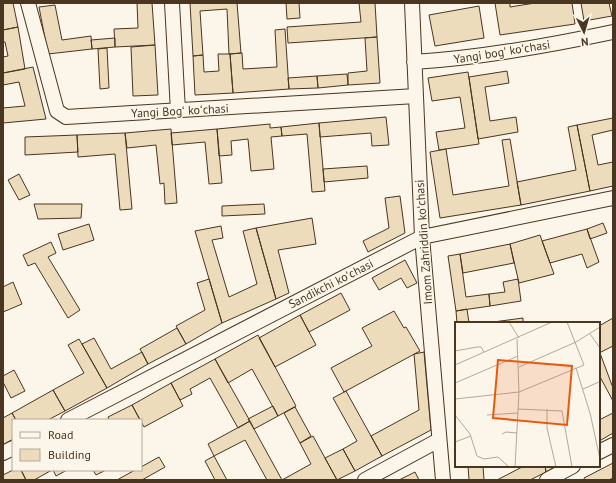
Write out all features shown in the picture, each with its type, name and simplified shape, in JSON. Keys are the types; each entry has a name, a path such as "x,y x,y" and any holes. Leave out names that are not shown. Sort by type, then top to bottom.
{"street":[{"name":"Yangi Bogʻ koʻchasi","path":"28,3 57,111 66,117 416,96"},
{"path":"172,3 178,111"},
{"name":"Imom Zahriddin koʻchasi","path":"412,3 422,236 443,480"},
{"name":"Yangi bogʻ koʻchasi","path":"414,62 456,60 566,42 613,32"},
{"name":"Sandikchi koʻchasi","path":"70,419 422,236 613,198"},
{"path":"365,480 439,440"},
{"path":"600,452 613,445"},
{"path":"3,454 12,449"},
{"path":"547,480 571,467"}],"building":[{"path":"3,3 13,3 18,27 3,30"},
{"path":"137,3 152,3 155,45 115,47 114,29 138,28"},
{"path":"190,3 237,3 241,53 229,54 227,9 200,11 203,55 193,56"},
{"path":"286,3 299,3 300,18 287,19"},
{"path":"359,3 375,3 377,37 288,43 287,27 361,22"},
{"path":"495,3 510,3 510,7 535,3 572,3 575,24 500,35"},
{"path":"581,3 609,3 612,16 584,21"},
{"path":"55,5 62,40 91,36 92,49 48,54 39,7"},
{"path":"479,6 484,38 435,46 429,15"},
{"path":"18,27 25,69 3,73 3,57 8,56 5,42 3,42 3,30"},
{"path":"285,29 289,89 233,93 230,54 242,53 243,69 277,67 275,30"},
{"path":"377,37 380,83 348,85 348,73 367,71 365,38"},
{"path":"115,38 115,47 92,49 91,40"},
{"path":"155,45 158,95 133,96 131,47"},
{"path":"107,48 109,88 100,89 98,49"},
{"path":"218,54 230,54 233,93 195,95 193,56 203,55 204,72 219,71"},
{"path":"33,67 46,119 3,123 3,108 25,106 19,82 3,85 3,73"},
{"path":"507,71 509,83 485,87 490,121 516,117 518,132 478,139 469,77"},
{"path":"468,72 479,144 439,150 436,132 465,128 460,97 432,101 428,78"},
{"path":"347,74 348,85 318,88 317,76"},
{"path":"317,76 318,88 289,89 288,78"},
{"path":"386,117 389,145 372,146 371,133 320,137 319,123"},
{"path":"613,118 613,130 592,135 598,165 613,162 613,186 590,191 577,125"},
{"path":"319,123 325,191 312,192 307,134 282,136 281,127"},
{"path":"270,124 270,128 281,127 282,136 271,137 274,169 251,171 248,139 231,141 232,155 219,156 217,129"},
{"path":"577,125 590,191 521,205 517,182 576,170 568,127"},
{"path":"171,129 177,203 165,204 164,183 160,184 156,145 127,148 125,133"},
{"path":"217,129 222,183 209,184 205,142 172,145 171,133"},
{"path":"125,133 132,209 120,210 115,154 78,157 77,135"},
{"path":"77,135 78,152 25,155 25,137"},
{"path":"510,139 521,205 440,218 430,152 446,149 453,195 509,186 502,140"},
{"path":"367,166 368,178 324,182 323,169"},
{"path":"19,174 30,195 19,200 8,180"},
{"path":"400,196 405,233 368,252 363,241 389,228 385,198"},
{"path":"34,204 82,204 81,218 38,219"},
{"path":"264,204 265,214 222,216 222,206"},
{"path":"312,218 316,244 278,250 289,293 276,299 256,228"},
{"path":"603,223 607,233 590,239 587,229"},
{"path":"89,224 94,240 63,250 58,234"},
{"path":"221,226 223,238 212,240 229,297 257,284 243,231 256,228 276,299 222,323 195,231"},
{"path":"587,229 599,262 587,268 582,254 550,263 542,241"},
{"path":"540,235 554,274 519,283 510,244"},
{"path":"51,242 56,253 48,257 80,310 68,318 35,263 28,266 23,255"},
{"path":"510,244 514,263 463,273 460,254"},
{"path":"460,254 466,297 489,294 490,306 456,311 448,256"},
{"path":"405,260 417,283 407,288 401,278 379,290 372,278"},
{"path":"209,279 222,323 186,344 176,326 205,310 197,283"},
{"path":"518,279 521,301 490,306 489,294 505,292 503,282"},
{"path":"13,282 22,304 3,312 3,287"},
{"path":"341,293 350,310 309,332 300,315"},
{"path":"467,309 469,322 457,322 456,311"},
{"path":"394,311 404,328 406,327 420,351 344,392 331,368 372,346 362,328"},
{"path":"300,315 316,345 275,367 259,338"},
{"path":"523,318 523,322 493,322"},
{"path":"613,318 613,346 600,352 600,325"},
{"path":"177,328 186,344 148,364 140,349"},
{"path":"258,335 296,406 278,416 252,369 228,383 215,359"},
{"path":"94,338 111,369 142,352 148,364 107,388 82,344"},
{"path":"79,339 107,388 65,411 53,390 84,373 68,345"},
{"path":"424,352 431,430 382,456 371,436 419,410 414,354"},
{"path":"600,353 613,388 613,401 600,377"},
{"path":"215,359 250,421 238,428 210,378 190,389 192,394 180,400 171,383"},
{"path":"14,370 25,391 11,398 3,382 3,376"},
{"path":"171,383 183,406 144,427 142,419 140,419 132,405"},
{"path":"53,390 65,411 50,419 15,419 12,413"},
{"path":"346,391 382,456 355,471 343,449 357,441 333,398"},
{"path":"132,405 139,419 109,419 108,417"},
{"path":"273,406 278,416 254,429 248,419"},
{"path":"295,407 311,436 300,443 284,413"},
{"path":"12,413 15,419 12,419 12,440 3,445 3,418"},
{"path":"613,413 613,433 601,440 600,438 600,420"},
{"path":"250,421 282,480 267,480 245,440 214,456 208,444"},
{"path":"313,436 337,480 282,480 311,464 300,443"},
{"path":"343,449 355,471 337,480 325,458"},
{"path":"214,456 227,480 215,480 205,461"},
{"path":"159,457 165,467 142,480 117,480 133,471 142,471 142,466"},
{"path":"613,463 613,478 609,480 585,480 584,478"},
{"path":"468,467 483,467 484,480 469,480"},
{"path":"522,467 545,467 546,472 530,480 497,480"},
{"path":"545,467 554,467 546,472"},
{"path":"12,470 22,471 26,480 3,480 3,475"},
{"path":"22,471 50,471 34,480 26,480"},
{"path":"54,471 65,471 56,476"},
{"path":"94,471 104,471 96,475"},
{"path":"415,472 419,480 399,480"}]}
